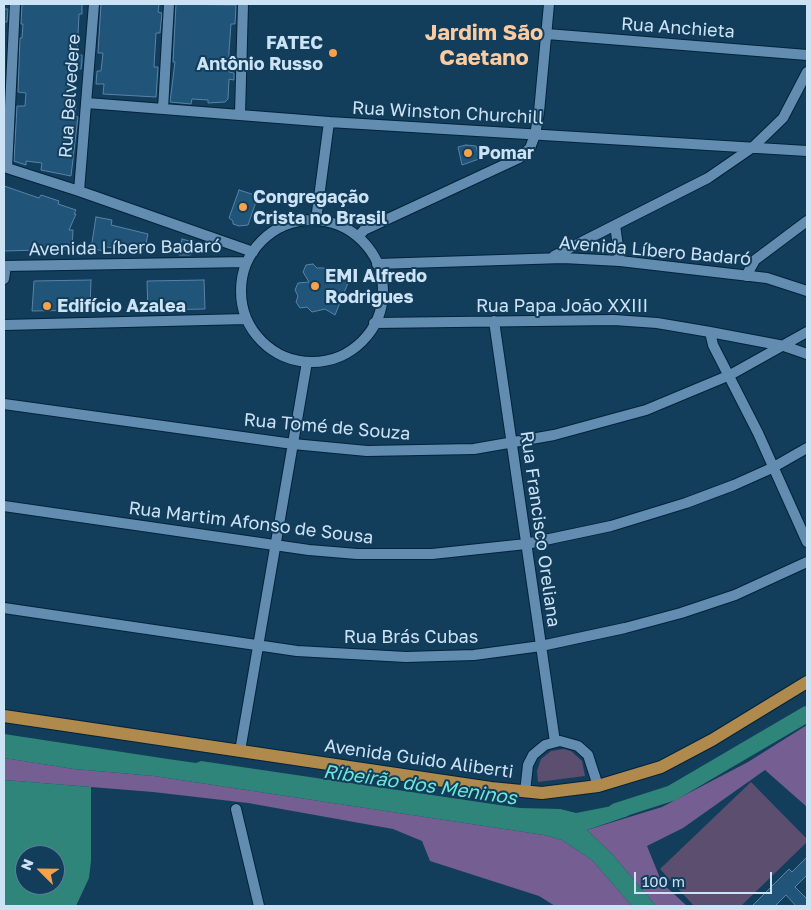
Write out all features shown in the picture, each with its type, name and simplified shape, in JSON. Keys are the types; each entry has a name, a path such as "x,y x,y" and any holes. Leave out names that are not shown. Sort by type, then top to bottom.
{"main road":[{"name":"Avenida Guido Aliberti","path":"4,716 542,793 598,786 638,775 678,759 807,682"}],"street":[{"path":"15,4 5,167 79,190 252,252"},
{"name":"Rua Belvedere","path":"79,190 94,4"},
{"path":"163,109 169,4"},
{"path":"240,114 244,4"},
{"path":"358,237 364,230 519,158 530,148 535,135 549,4"},
{"name":"Rua Anchieta","path":"547,34 807,55"},
{"path":"550,258 664,202 708,178 754,147 783,118 807,72"},
{"name":"Rua Winston Churchill","path":"87,103 329,122 807,151"},
{"path":"316,220 329,122"},
{"name":"Avenida Líbero Badaró","path":"316,220 339,225 358,237 368,248 382,278 382,297 369,333 355,347 338,357 319,362 307,362 283,356 268,347 255,334 246,319 242,300 242,281 252,252 273,231 286,224 316,220"},
{"path":"746,276 755,260 807,221"},
{"path":"615,225 620,261"},
{"name":"Avenida Líbero Badaró","path":"377,264 550,258 620,261 767,278 803,290"},
{"name":"Avenida Líbero Badaró","path":"5,266 247,262"},
{"path":"4,279 5,266"},
{"path":"803,290 807,298"},
{"path":"4,325 246,319"},
{"name":"Rua Papa João XXIII","path":"374,323 614,320 658,323 784,346 807,354"},
{"name":"Rua Francisco Oreliana","path":"494,321 555,742"},
{"name":"Rua Tomé de Souza","path":"4,404 292,444 399,451 474,449 512,444 617,419 679,397 730,375 784,346 806,331"},
{"path":"710,332 713,345 730,375 807,542"},
{"path":"240,751 307,362"},
{"name":"Rua Martim Afonso de Sousa","path":"4,506 275,545 357,554 432,554 526,544 611,526 646,516 734,485 772,468 807,448"},
{"name":"Rua Brás Cubas","path":"4,608 258,647 335,654 406,657 474,655 541,646 625,628 681,613 735,595 807,562"},
{"path":"525,792 528,765 534,755 545,745 555,742 572,743 583,750 592,763 598,786"},
{"path":"236,809 259,906"}],"shaded area":[{"path":"807,725 807,807 765,770 683,828 647,846 662,883 687,906 656,906 613,855 587,830 662,807 748,762"},
{"path":"4,734 520,808 560,809 576,813 617,805 638,806 628,816 587,830 613,855 656,906 632,906 592,860 562,840 544,835 154,776 74,769 4,758"},
{"path":"564,749 571,751 582,761 585,776 538,782 537,771 541,759 551,751"},
{"path":"4,758 74,769 154,776 544,835 562,840 592,860 632,906 555,906 539,896 430,861 422,841 393,829 248,803 153,792 4,780"},
{"path":"4,780 91,787 91,861 89,878 76,906 4,906"},
{"path":"751,782 807,839 807,842 741,906 694,906 660,869"}],"building":[{"path":"22,4 82,4 82,14 79,14 77,55 82,55 82,62 81,69 76,69 73,89 72,103 76,104 75,116 78,117 71,176 41,170 42,163 26,161 26,165 14,161 17,106 25,106 26,93 18,92 20,38 22,38 23,24 21,24"},
{"path":"101,4 159,4 158,12 162,13 160,33 156,33 154,67 158,67 156,97 103,94 104,84 96,84 97,71 101,71 103,53 98,53"},
{"path":"176,4 236,5 235,24 231,24 229,51 229,72 234,73 234,80 229,79 228,99 225,102 208,103 208,100 192,99 191,104 170,102 175,62 173,62"},
{"path":"4,9 8,9 7,22 4,22"},
{"name":"Pomar","path":"466,145 476,146 479,159 462,165 458,147"},
{"path":"4,186 39,198 41,195 59,201 58,204 76,210 69,230 73,230 72,249 4,251"},
{"name":"Congregação Crista no Brasil","path":"239,190 258,196 248,225 239,226 233,224 233,221 229,218"},
{"path":"96,217 112,220 111,225 148,234 145,248 140,248 140,251 106,247 105,251 91,249"},
{"path":"182,239 193,242 195,251 190,255 179,255"},
{"path":"313,264 317,268 336,272 341,279 345,270 352,273 335,315 325,309 312,312 307,307 300,308 296,302 298,296 295,290 298,283 309,282 303,272 306,265"},
{"path":"91,280 90,310 32,311 34,281"},
{"path":"204,280 205,309 148,310 147,281"},
{"path":"807,857 807,875 795,887 807,899 807,906 796,906 786,895 775,906 752,906 789,869 792,872"}],"waterway":[{"name":"Ribeirão dos Meninos","path":"616,811 672,793 807,714"}],"place":[{"name":"FATEC Antônio Russo","path":"333,53"},
{"name":"Pomar","path":"468,153"},
{"name":"Congregação Crista no Brasil","path":"243,207"},
{"name":"EMI Alfredo Rodrigues","path":"315,286"},
{"name":"Edifício Azalea","path":"47,306"}],"district":[{"name":"Jardim São Caetano","path":"484,46"}]}
